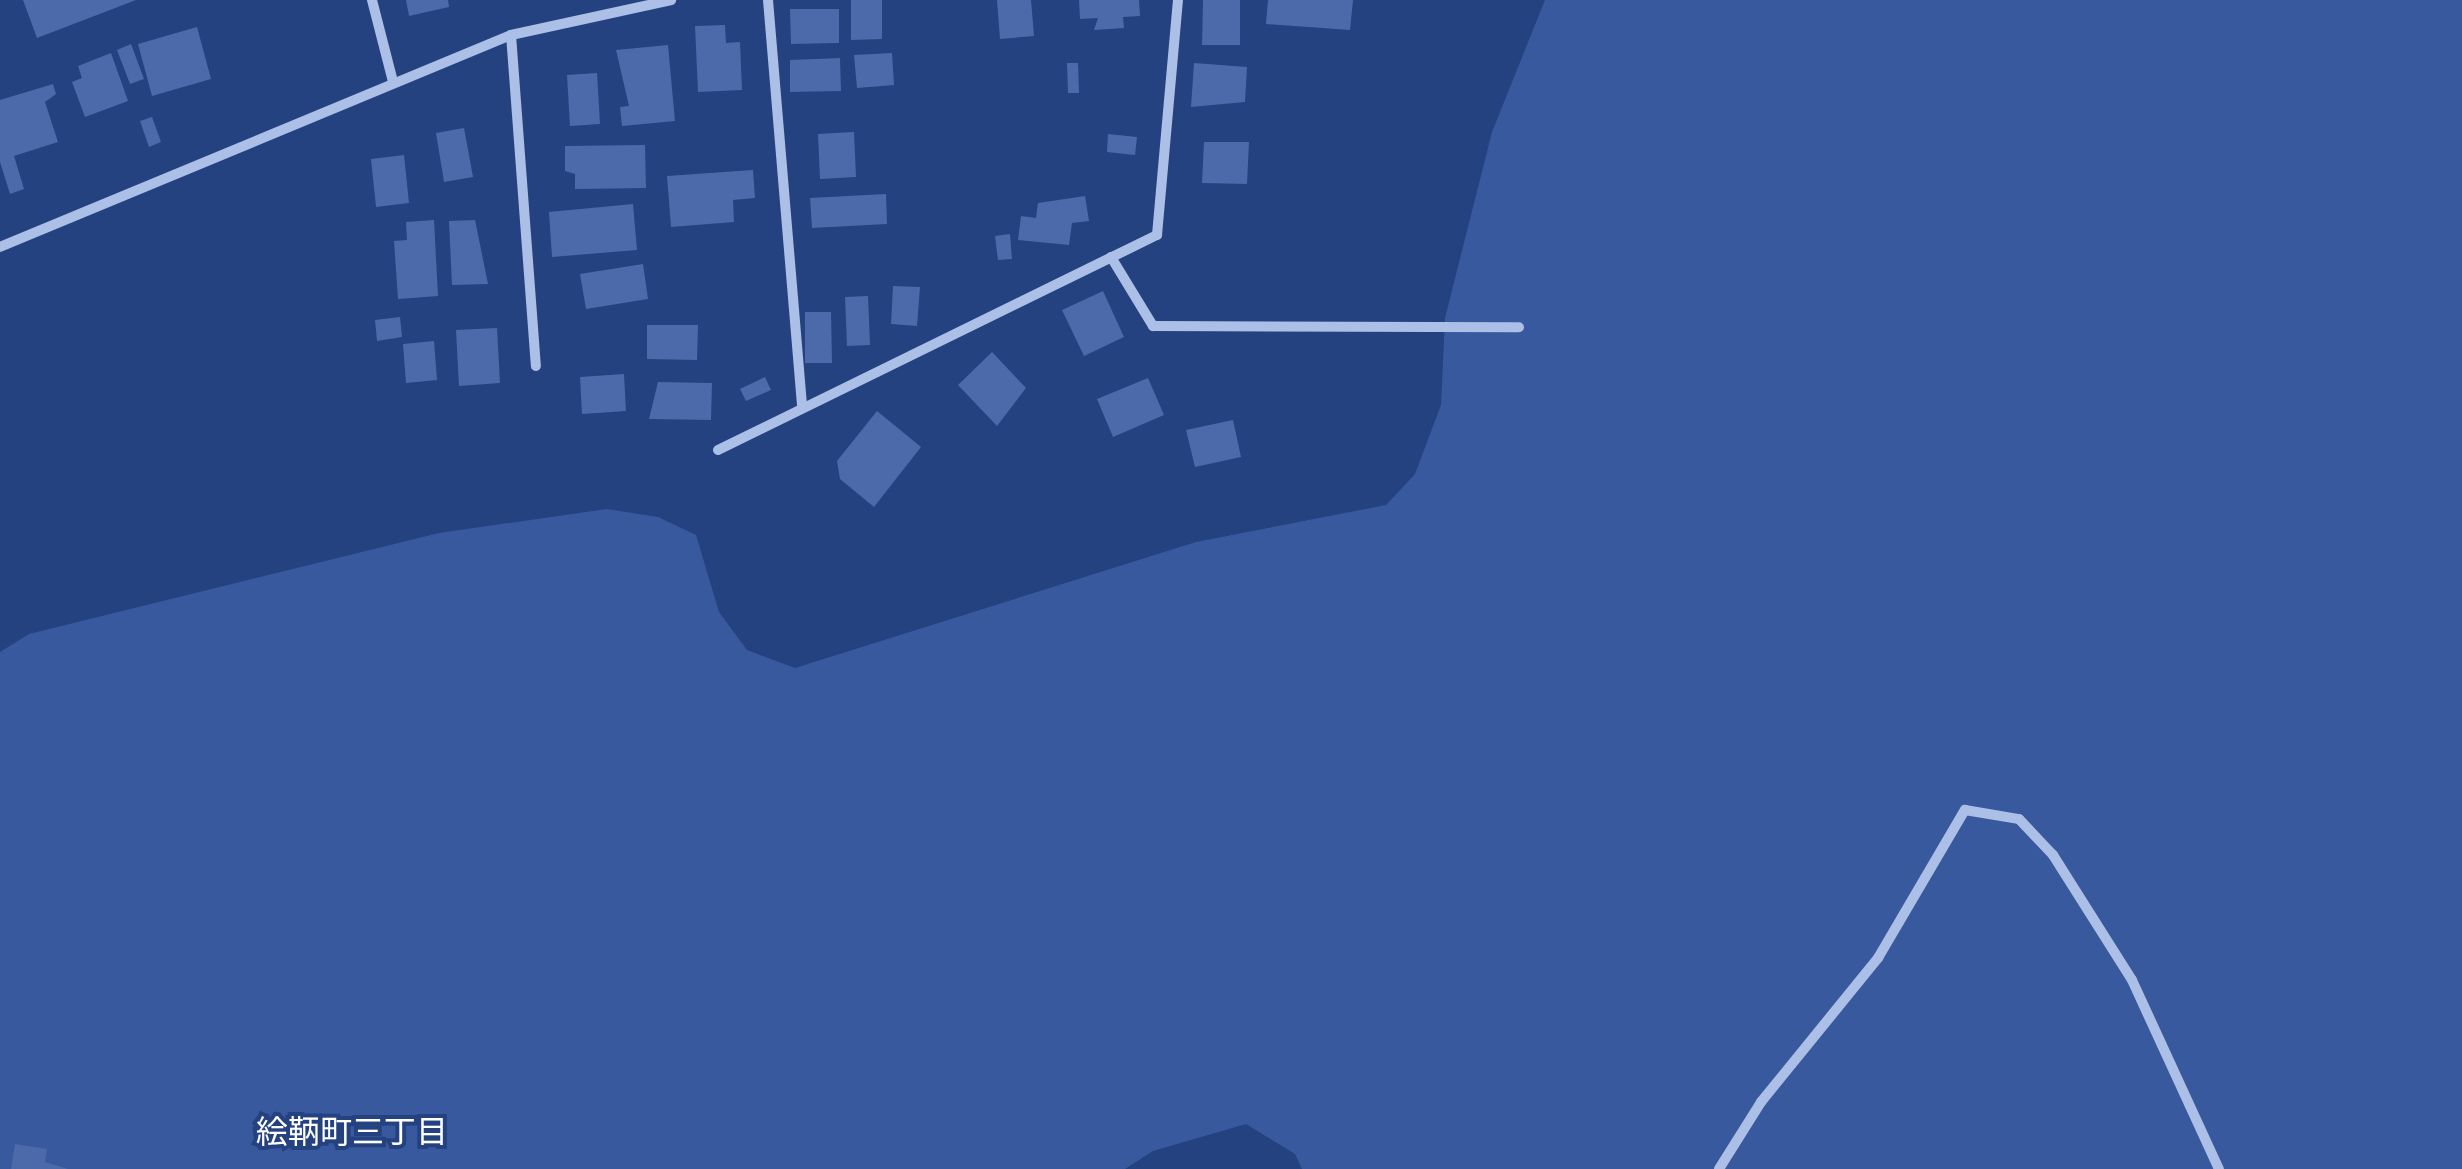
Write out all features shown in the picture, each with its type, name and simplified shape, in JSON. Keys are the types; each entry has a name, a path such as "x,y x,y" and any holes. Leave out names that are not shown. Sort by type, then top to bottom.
{"street":[{"path":"372,0 393,82"},
{"path":"0,247 511,35 671,0"},
{"path":"768,0 802,408"},
{"path":"718,450 1158,234 1178,0"},
{"path":"511,35 536,366"},
{"path":"1111,258 1153,326 1520,327"},
{"path":"1719,1169 1761,1102 1878,958 1965,810 2019,819 2052,855 2132,980 2219,1169"}],"shaded area":[{"path":"1545,0 2462,0 2462,1169 1302,1169 1295,1154 1246,1124 1153,1151 1125,1169 0,1169 0,652 29,634 439,533 607,509 658,517 696,535 719,612 747,650 795,668 1196,542 1386,505 1415,474 1441,405 1445,318 1492,132"}],"building":[{"path":"23,0 136,0 37,38"},
{"path":"406,0 448,0 449,7 409,16"},
{"path":"851,0 882,0 882,39 851,40"},
{"path":"997,0 1031,0 1034,36 1000,39"},
{"path":"1079,0 1139,0 1140,16 1123,17 1124,28 1094,30 1098,18 1080,19"},
{"path":"1203,0 1240,0 1240,45 1202,45"},
{"path":"1268,0 1353,0 1350,30 1266,24"},
{"path":"790,9 839,9 839,43 791,44"},
{"path":"725,25 726,43 740,42 742,90 698,92 695,26"},
{"path":"197,27 211,79 152,96 138,44"},
{"path":"131,44 144,79 130,84 117,50"},
{"path":"668,45 675,121 622,126 620,107 629,106 616,50"},
{"path":"111,53 128,101 85,117 72,82 82,78 78,66"},
{"path":"892,53 894,85 857,88 854,55"},
{"path":"840,58 841,91 790,92 790,60"},
{"path":"1067,63 1078,63 1079,93 1068,93"},
{"path":"1194,63 1247,67 1245,102 1191,107"},
{"path":"597,73 600,124 570,126 567,75"},
{"path":"53,84 56,94 45,102 58,142 14,156 24,189 10,194 0,162 0,100"},
{"path":"152,117 161,142 149,147 140,121"},
{"path":"464,128 473,177 444,182 436,133"},
{"path":"854,132 856,177 820,179 818,134"},
{"path":"1108,134 1137,137 1135,155 1107,152"},
{"path":"1204,142 1249,142 1247,184 1202,183"},
{"path":"645,145 646,188 575,189 575,174 565,171 565,146"},
{"path":"404,155 409,203 376,207 371,159"},
{"path":"753,170 755,198 733,200 734,222 671,227 667,176"},
{"path":"886,194 887,224 812,228 810,198"},
{"path":"1085,196 1089,221 1072,223 1069,245 1018,240 1021,216 1036,218 1038,203"},
{"path":"633,204 637,250 552,257 549,212"},
{"path":"434,220 438,296 398,299 394,241 407,240 406,222"},
{"path":"475,220 488,284 452,285 449,221"},
{"path":"1010,234 1012,259 998,260 995,236"},
{"path":"643,264 648,299 586,309 580,274"},
{"path":"893,286 920,287 917,326 891,324"},
{"path":"1103,291 1124,337 1084,356 1062,310"},
{"path":"868,296 870,345 847,346 845,297"},
{"path":"805,312 831,312 832,363 805,363"},
{"path":"400,317 402,337 377,341 375,320"},
{"path":"647,325 698,325 697,360 647,359"},
{"path":"497,328 500,383 459,386 456,330"},
{"path":"434,341 437,380 406,383 403,344"},
{"path":"992,352 1026,388 997,426 958,385"},
{"path":"624,374 626,411 582,414 580,377"},
{"path":"765,377 771,390 746,401 740,389"},
{"path":"1148,378 1164,415 1113,437 1097,399"},
{"path":"658,382 712,383 711,420 649,419"},
{"path":"877,411 921,447 874,507 840,479 837,461"},
{"path":"1233,420 1241,457 1195,467 1186,430"},
{"path":"15,1144 47,1149 45,1162 68,1169 11,1169"}],"district":[{"name":"絵鞆町三丁目","path":"352,1131"}]}
